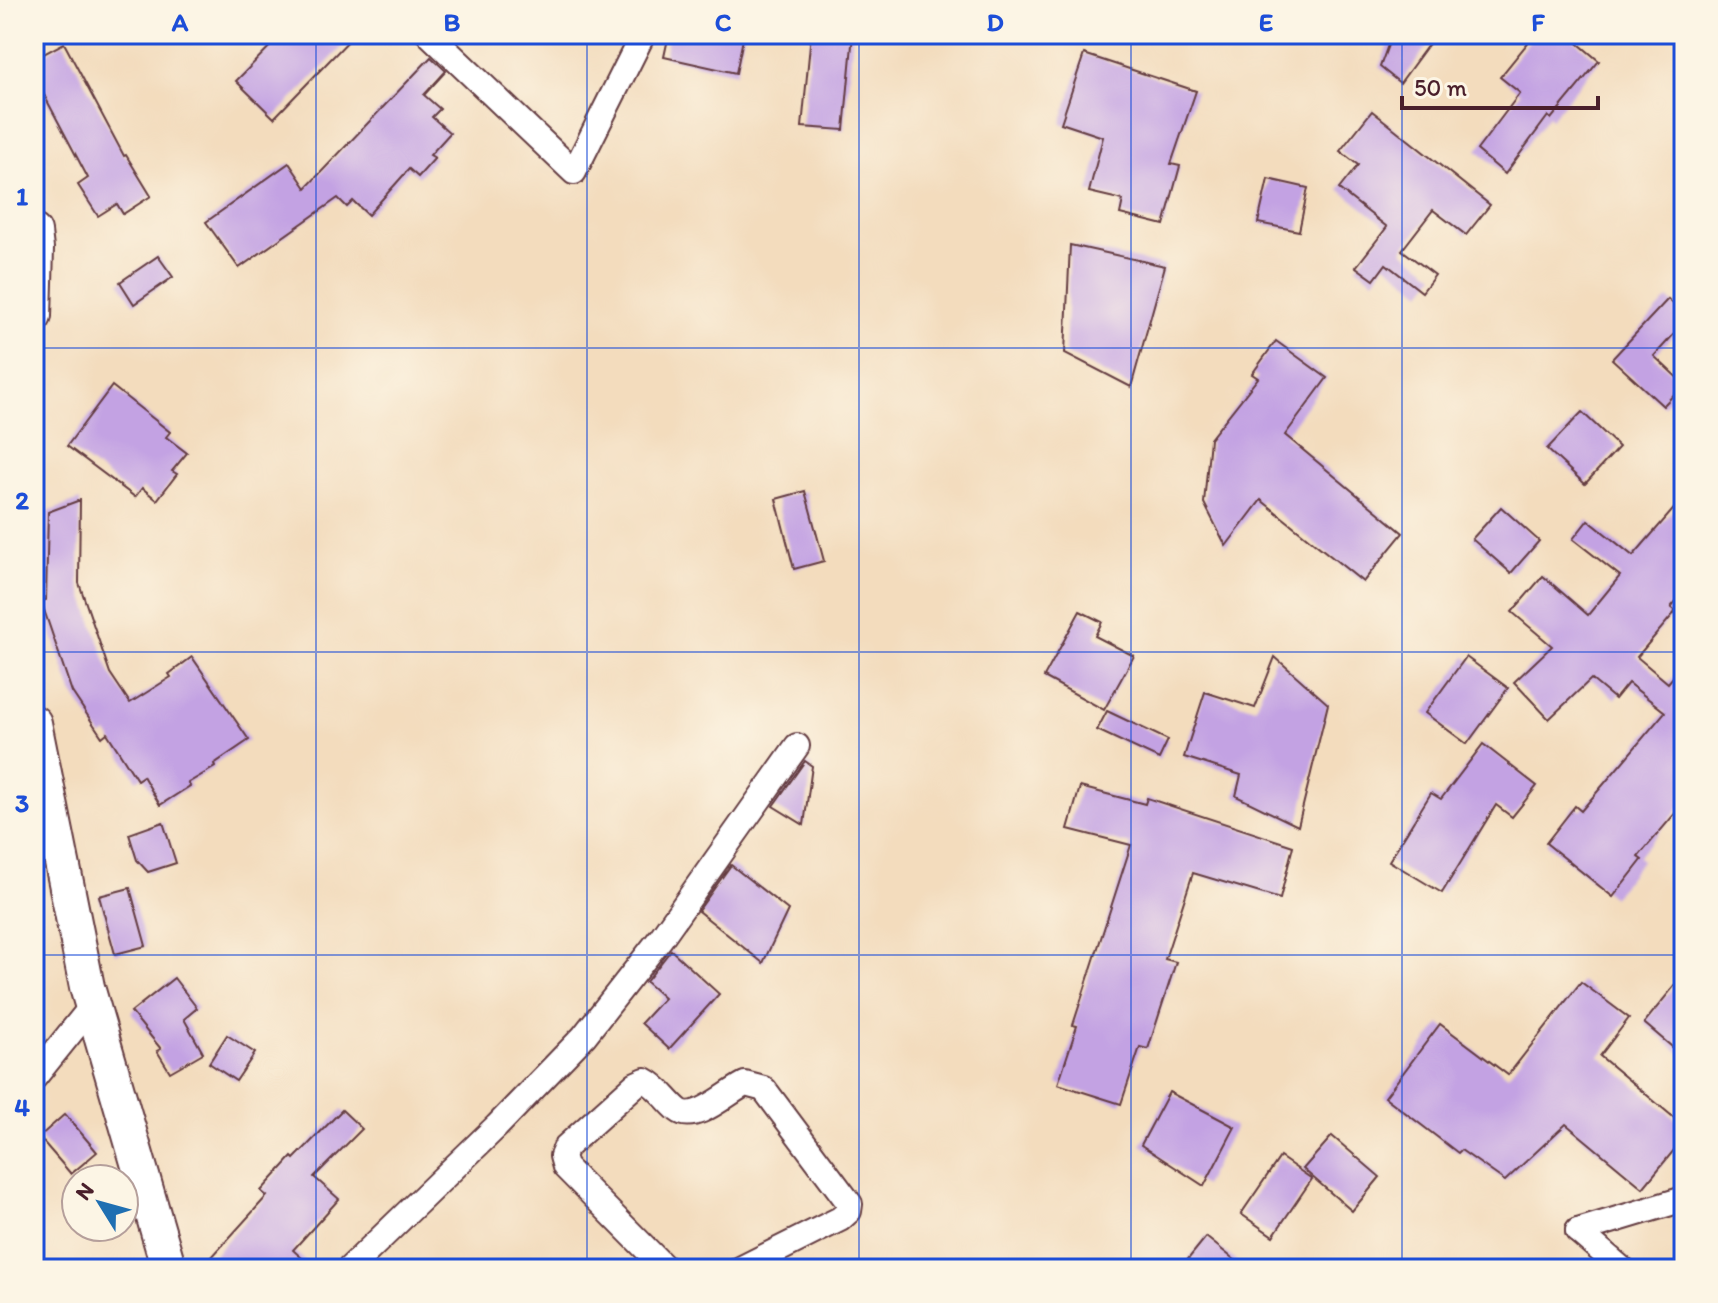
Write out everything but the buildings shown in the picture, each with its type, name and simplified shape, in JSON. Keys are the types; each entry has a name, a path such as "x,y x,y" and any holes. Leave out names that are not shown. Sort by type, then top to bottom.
{"main road":[{"path":"34,232 34,316"},
{"path":"34,723 40,785 92,1006 169,1269"}],"street":[{"path":"429,34 574,172 643,34"},
{"path":"349,1269 497,1126 584,1036 661,938 797,746"},
{"path":"34,1078 92,1006"},
{"path":"666,1269 565,1167 562,1156 566,1147 636,1084 645,1080 652,1083 680,1113 688,1115 700,1112 745,1084 764,1089 850,1204 849,1211 840,1219 740,1269"},
{"path":"1622,1269 1578,1231 1684,1199"}]}
